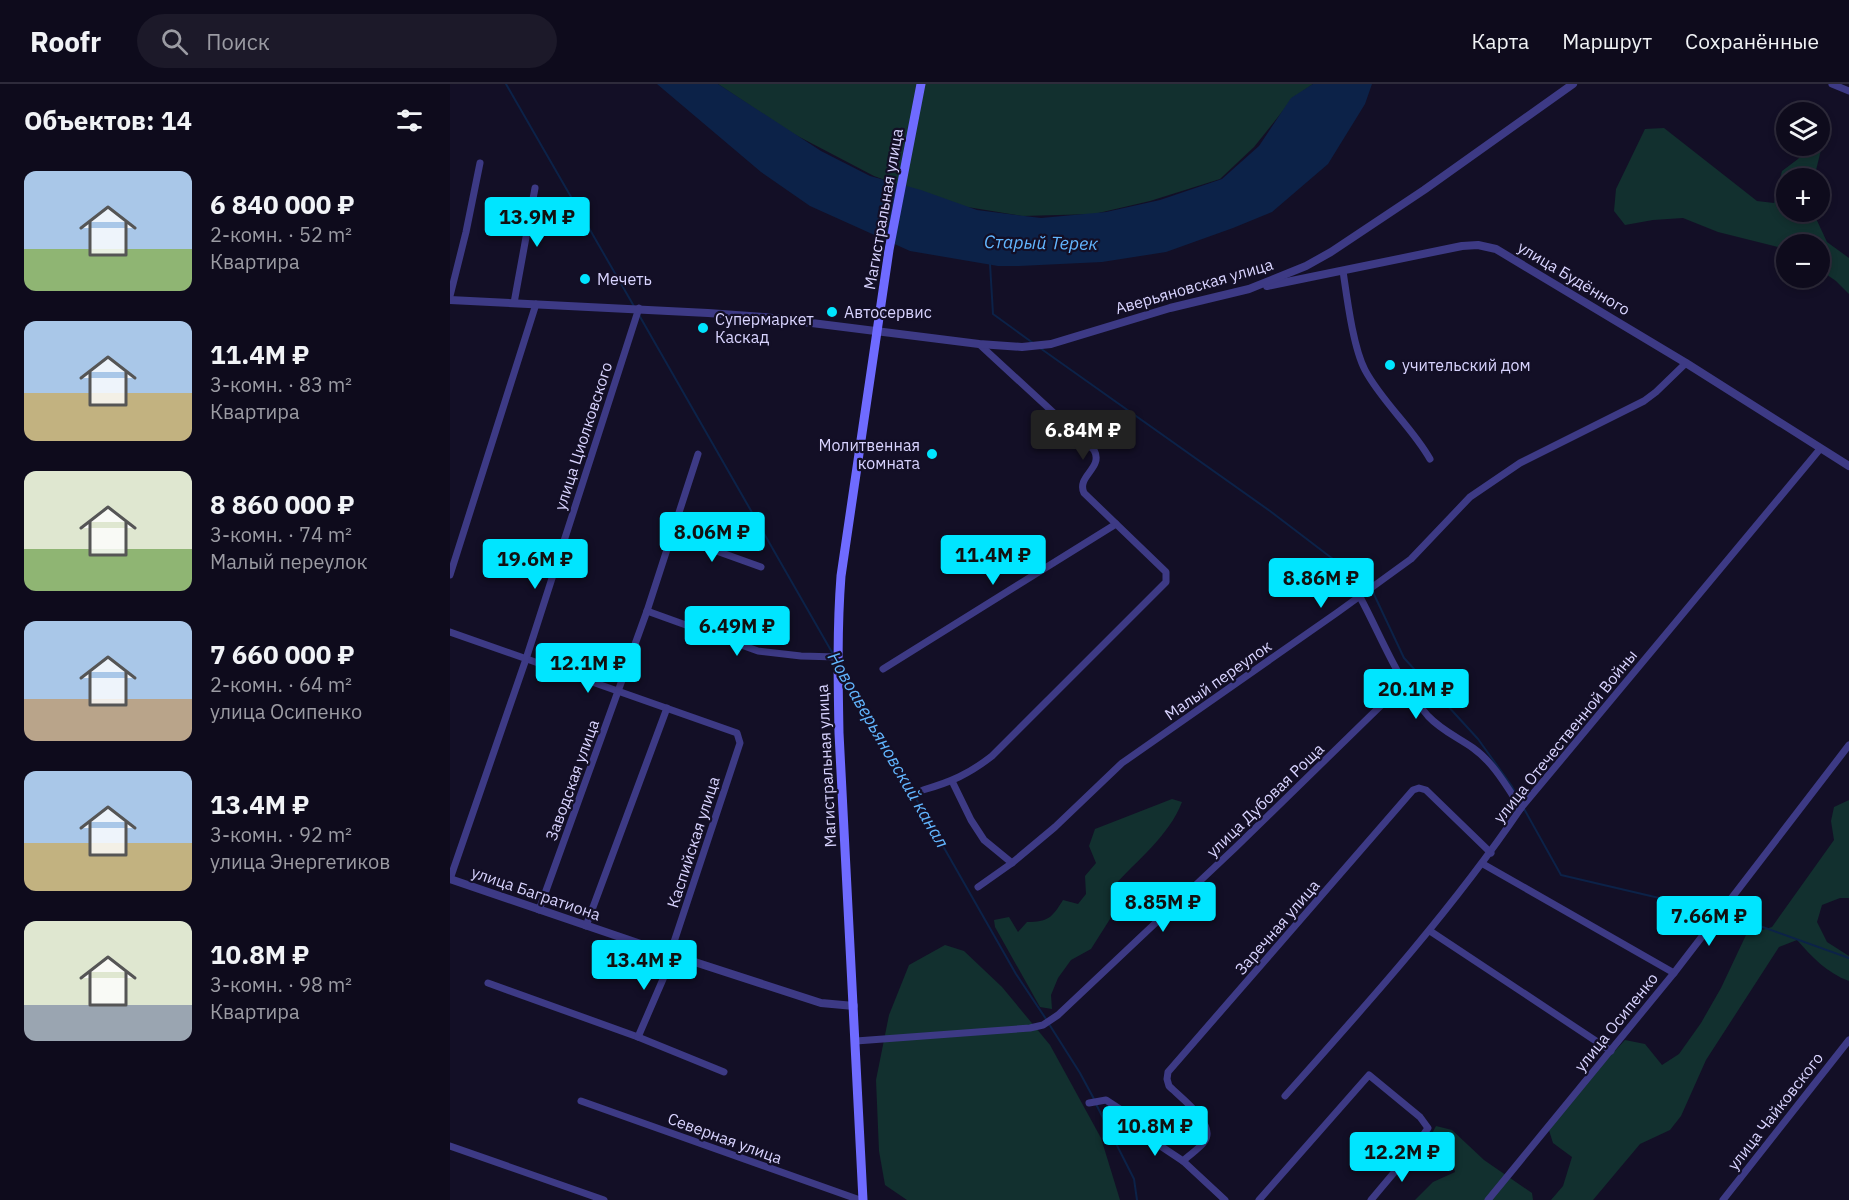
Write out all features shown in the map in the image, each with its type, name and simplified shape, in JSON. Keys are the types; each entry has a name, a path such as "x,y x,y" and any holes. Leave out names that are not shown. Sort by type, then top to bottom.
{"main road":[{"name":"Магистральная улица","path":"862,1200 837,657 841,576 890,250 921,84"}],"street":[{"name":"Аверьяновская улица","path":"450,298 764,317 979,344 1022,347 1051,344 1170,308 1249,289 1306,266 1424,190 1573,84"},
{"path":"1832,84 1849,91"},
{"path":"450,298 480,163"},
{"path":"514,303 535,188"},
{"name":"улица Будённого","path":"1249,289 1462,246 1478,245 1496,249 1686,363 1849,466"},
{"path":"1343,271 1349,310 1364,369 1419,439 1430,459"},
{"path":"450,575 536,304"},
{"name":"улица Циолковского","path":"450,879 526,659 639,309"},
{"path":"923,790 972,772 992,756 1166,582 1166,572 1084,493 1083,482 1096,463 1097,456 1094,450 979,344"},
{"name":"Малый переулок","path":"978,887 1012,863 1055,827 1122,763 1360,597 1411,558 1470,497 1520,463 1644,400 1656,392 1686,363"},
{"name":"улица Отечественной Войны","path":"1285,1096 1430,931 1483,864 1521,808 1785,488 1820,449"},
{"name":"Заводская улица","path":"539,910 647,611 698,454"},
{"path":"883,669 1116,524"},
{"path":"672,535 760,567"},
{"path":"1360,597 1404,683 1437,725 1473,748 1485,759 1521,808"},
{"path":"647,611 758,651 837,657"},
{"path":"450,632 667,708 586,926"},
{"name":"улица Дубовая Роща","path":"856,1041 1030,1028 1043,1025 1058,1015 1236,847 1404,683"},
{"name":"Каспийская улица","path":"638,1037 672,955 740,742 737,733 667,708"},
{"name":"улица Осипенко","path":"1488,1200 1674,973 1849,745"},
{"path":"952,781 971,820 984,840 1012,863"},
{"name":"Заречная улица","path":"1183,1161 1205,1142 1208,1135 1207,1127 1202,1118 1169,1086 1168,1072 1413,790 1419,788 1426,790 1491,853"},
{"path":"1483,864 1674,973"},
{"name":"улица Багратиона","path":"450,879 821,1003 854,1006"},
{"path":"1430,931 1611,1050"},
{"path":"488,983 638,1037 724,1072"},
{"name":"улица Чайковского","path":"1723,1200 1849,1040"},
{"path":"1259,1200 1369,1075 1420,1117 1428,1128 1413,1150 1371,1200"},
{"path":"1089,1103 1106,1100 1115,1104 1138,1121 1162,1147 1183,1161 1225,1200"},
{"name":"Северная улица","path":"581,1101 862,1200"},
{"path":"450,1146 604,1200"}],"green space":[{"path":"718,84 1313,84 1293,98 1254,147 1220,179 1150,201 1094,214 1022,216 949,204 874,176 790,132"},
{"path":"1664,128 1757,201 1774,203 1776,195 1776,222 1818,222 1823,234 1776,234 1776,246 1718,232 1683,218 1625,225 1614,211 1616,189 1645,129"},
{"path":"1800,156 1820,156 1816,168 1786,168"},
{"path":"1830,244 1849,258 1849,294 1830,277"},
{"path":"1172,799 1182,802 1176,814 1161,837 1113,887 1117,900 1110,919 1091,949 1071,960 1058,978 1051,995 1052,1009 1040,1007 995,927 994,920 1009,917 1018,932 1027,922 1049,918 1063,900 1078,904 1086,894 1085,876 1096,863 1089,846 1095,829"},
{"path":"1849,800 1849,898 1840,898 1822,905 1817,922 1827,942 1849,956 1849,981 1827,969 1797,940 1779,947 1706,1060 1681,1116 1670,1130 1640,1144 1593,1200 1551,1200 1563,1186 1572,1157 1553,1143 1547,1124 1625,1040 1645,1044 1662,1065 1679,1054 1701,1023 1721,988 1746,935 1772,927 1834,840 1831,821 1834,807"},
{"path":"945,945 964,951 1002,987 1050,1045 1101,1138 1120,1200 907,1200 885,1185 879,1151 876,1080 889,1015 909,965"},
{"path":"1436,1126 1452,1130 1484,1160 1532,1193 1533,1200 1415,1200 1433,1182 1455,1172 1451,1158 1428,1141"}],"water":[{"name":"Старый Терек","path":"657,84 718,84 821,151 870,176 921,190 977,210 1041,218 1106,212 1160,200 1222,179 1259,146 1291,98 1313,84 1372,84 1365,104 1328,164 1272,212 1166,252 1102,262 998,266 910,251 810,206 761,172"}],"waterway":[{"name":"Новоаверьяновский канал","path":"506,84 635,308"},
{"path":"990,264 993,314 1033,343"},
{"name":"Новоаверьяновский канал","path":"639,315 833,654"},
{"path":"1040,348 1270,511 1371,588 1404,658 1478,739 1519,799"},
{"name":"Новоаверьяновский канал","path":"842,669 1016,974 1046,1019"},
{"path":"1523,807 1561,875 1702,908 1716,914"},
{"path":"1721,916 1757,925 1849,958"},
{"name":"Новоаверьяновский канал","path":"1049,1024 1094,1099"},
{"name":"Новоаверьяновский канал","path":"1096,1104 1134,1179 1137,1200"}],"place":[{"name":"Мечеть","path":"585,279"},
{"name":"Автосервис","path":"832,312"},
{"name":"Супермаркет Каскад","path":"703,328"},
{"name":"учительский дом","path":"1390,365"},
{"name":"Молитвенная комната","path":"932,454"}]}
